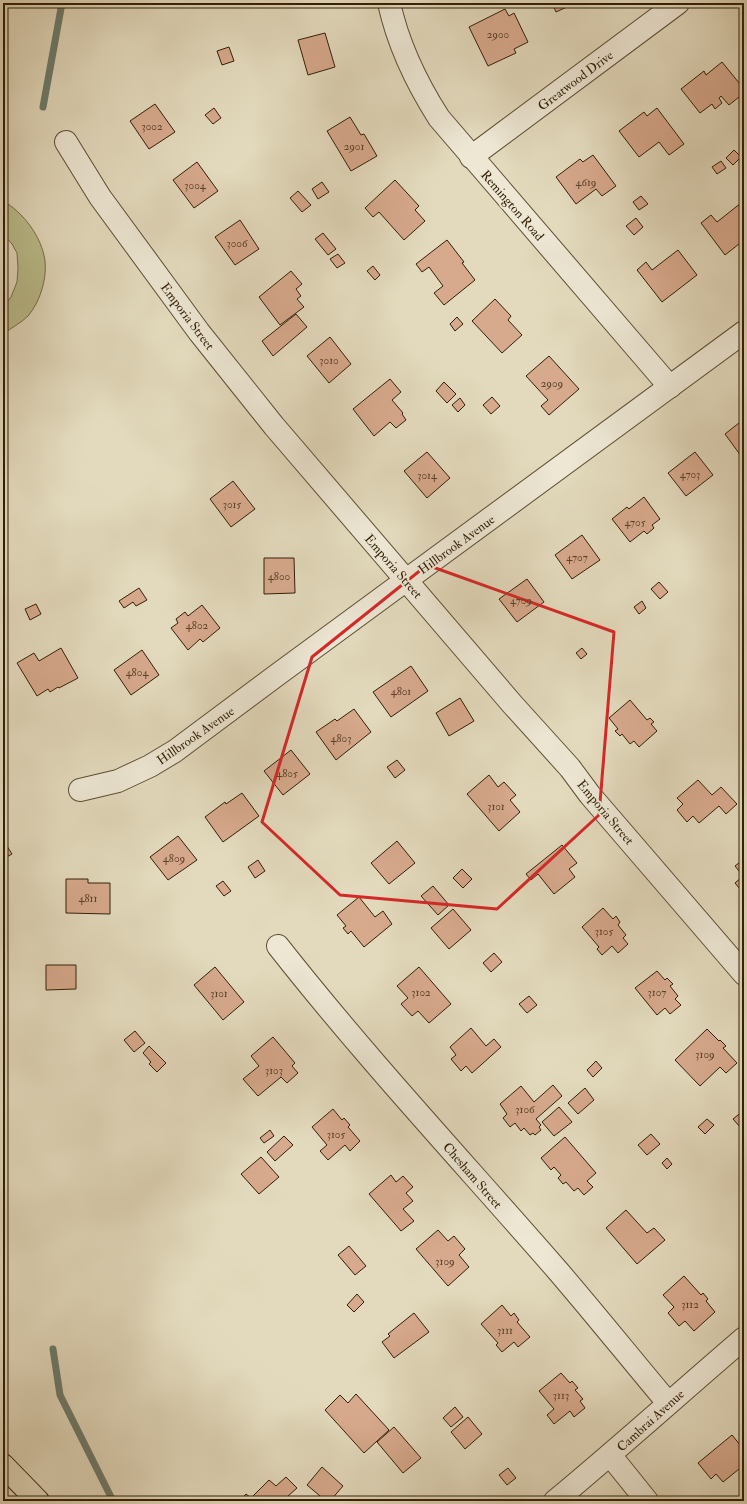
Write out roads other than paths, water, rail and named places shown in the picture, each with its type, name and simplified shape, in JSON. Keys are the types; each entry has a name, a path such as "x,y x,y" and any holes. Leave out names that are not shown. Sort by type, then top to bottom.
{"main road":[{"path":"3,1465 38,1501"}],"street":[{"name":"Remington Road","path":"389,3 394,26 402,48 426,98 439,118 670,387"},
{"name":"Greatwood Drive","path":"471,157 678,3"},
{"name":"Emporia Street","path":"66,142 100,197 199,332 274,426 570,768 590,795 744,974"},
{"name":"Hillbrook Avenue","path":"80,790 118,781 150,766 175,751 744,332"},
{"name":"Chesham Street","path":"278,946 388,1079 559,1272 668,1403"},
{"name":"Cambrai Avenue","path":"555,1501 744,1338"},
{"path":"610,1455 647,1501"}],"waterway":[{"path":"43,107 62,3"},
{"path":"53,1349 60,1395 113,1501"}]}
